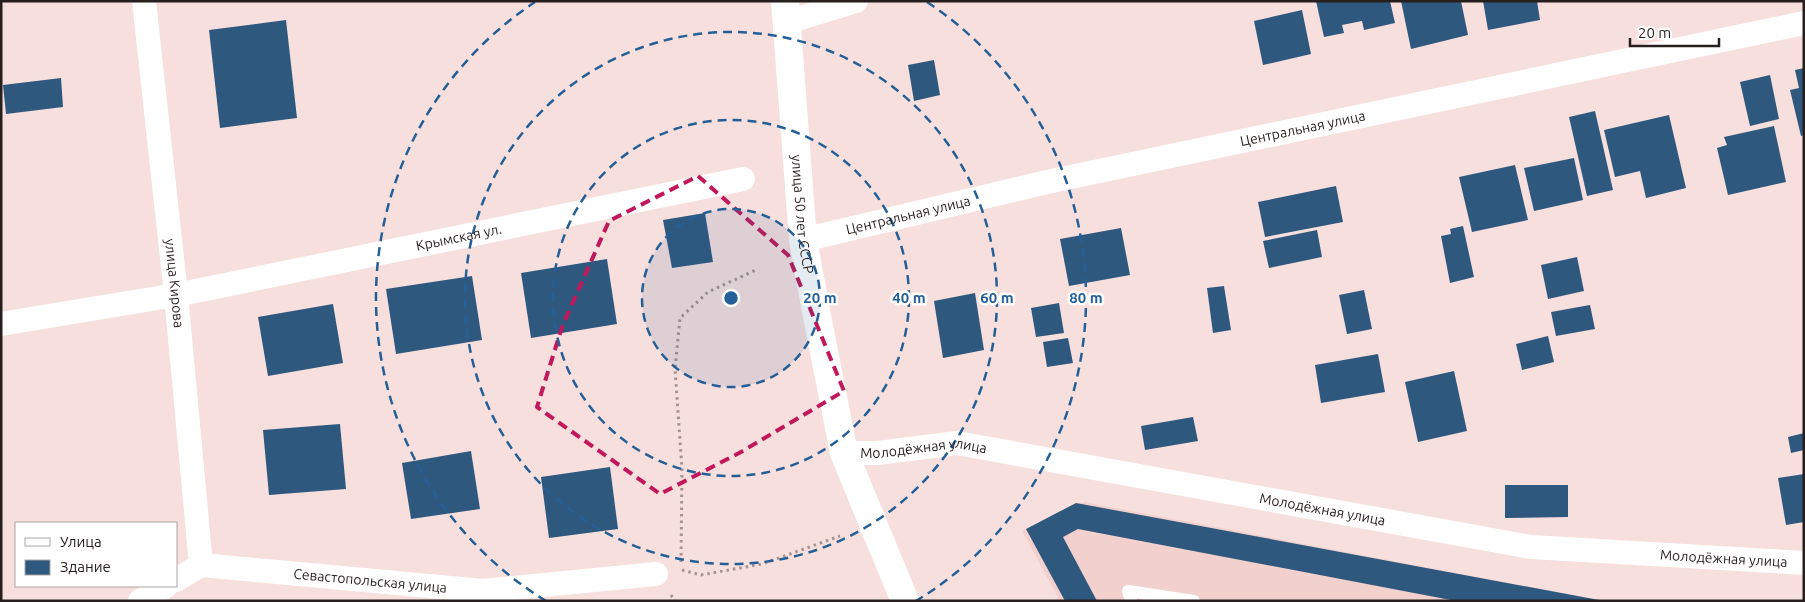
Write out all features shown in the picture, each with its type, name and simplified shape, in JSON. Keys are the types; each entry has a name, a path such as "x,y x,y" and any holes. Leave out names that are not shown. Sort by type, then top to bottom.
{"main road":[{"name":"улица 50 лет СССР","path":"786,12 803,240 844,453 905,601"}],"street":[{"name":"улица Кирова","path":"144,1 176,295 201,565"},
{"path":"786,12 856,1"},
{"name":"Центральная улица","path":"803,240 1047,182 1804,23"},
{"name":"Крымская ул.","path":"1,324 176,295 743,179"},
{"name":"Молодёжная улица","path":"844,453 878,453 957,443 1531,547 1804,563"},
{"path":"178,579 201,565"},
{"name":"Севастопольская улица","path":"201,565 483,591 656,574"},
{"path":"140,601 164,587"}],"lane":[{"path":"786,12 811,1"},
{"path":"1131,601 1128,591 1194,601"}],"path":[{"path":"682,570 682,469 675,370 680,318 708,292 756,270"},
{"path":"656,574 682,570 701,574 762,564 840,536"}],"highlighted area":[{"path":"698,176 788,255 844,391 741,452 660,494 537,407 562,327 609,221"}],"shaded area":[{"path":"1084,502 1603,601 1060,601 1022,531"}],"building":[{"path":"1316,1 1390,1 1395,23 1364,30 1362,21 1342,25 1344,33 1324,37"},
{"path":"1401,1 1461,1 1468,35 1411,49"},
{"path":"1483,1 1537,1 1540,20 1488,30"},
{"path":"1302,10 1311,54 1263,65 1254,21"},
{"path":"286,20 297,118 220,128 209,30"},
{"path":"934,60 940,95 914,101 908,65"},
{"path":"1804,68 1804,135 1801,136 1790,90 1799,88 1795,70"},
{"path":"1770,75 1779,119 1750,126 1740,82"},
{"path":"61,78 63,107 6,114 3,85"},
{"path":"1595,111 1613,190 1587,196 1569,117"},
{"path":"1669,115 1686,188 1646,198 1640,171 1615,177 1604,130"},
{"path":"1774,126 1786,182 1728,195 1717,148 1727,145 1724,137"},
{"path":"1574,158 1583,200 1534,211 1524,168"},
{"path":"1515,165 1528,220 1472,232 1459,177"},
{"path":"1336,186 1343,222 1265,237 1258,202"},
{"path":"705,213 713,262 672,268 663,220"},
{"path":"1463,226 1474,277 1450,283 1441,236 1451,234 1450,229"},
{"path":"1121,228 1130,275 1069,286 1060,239"},
{"path":"1317,230 1322,257 1269,268 1263,241"},
{"path":"1577,257 1584,291 1548,299 1541,265"},
{"path":"607,259 617,324 531,338 521,273"},
{"path":"472,276 482,340 396,354 386,289"},
{"path":"1224,286 1231,330 1213,333 1207,288"},
{"path":"1364,290 1372,329 1347,334 1339,295"},
{"path":"975,293 984,350 943,358 934,301"},
{"path":"1059,303 1064,333 1036,337 1031,308"},
{"path":"333,304 343,363 268,376 258,317"},
{"path":"1590,305 1595,329 1556,336 1551,312"},
{"path":"1548,336 1554,362 1522,370 1516,344"},
{"path":"1068,338 1073,363 1047,367 1043,342"},
{"path":"1378,354 1385,392 1321,403 1315,365"},
{"path":"1454,371 1467,431 1418,442 1405,382"},
{"path":"1193,417 1198,441 1145,450 1141,426"},
{"path":"340,424 346,489 269,495 263,430"},
{"path":"1804,433 1804,450 1791,453 1788,437"},
{"path":"471,451 480,509 411,519 402,463"},
{"path":"610,467 618,529 549,538 541,477"},
{"path":"1804,474 1804,522 1786,525 1778,478"},
{"path":"1505,485 1568,485 1568,517 1505,518"},
{"path":"1076,503 1599,601 1456,601 1078,529 1063,537 1097,601 1065,601 1026,529"}]}
